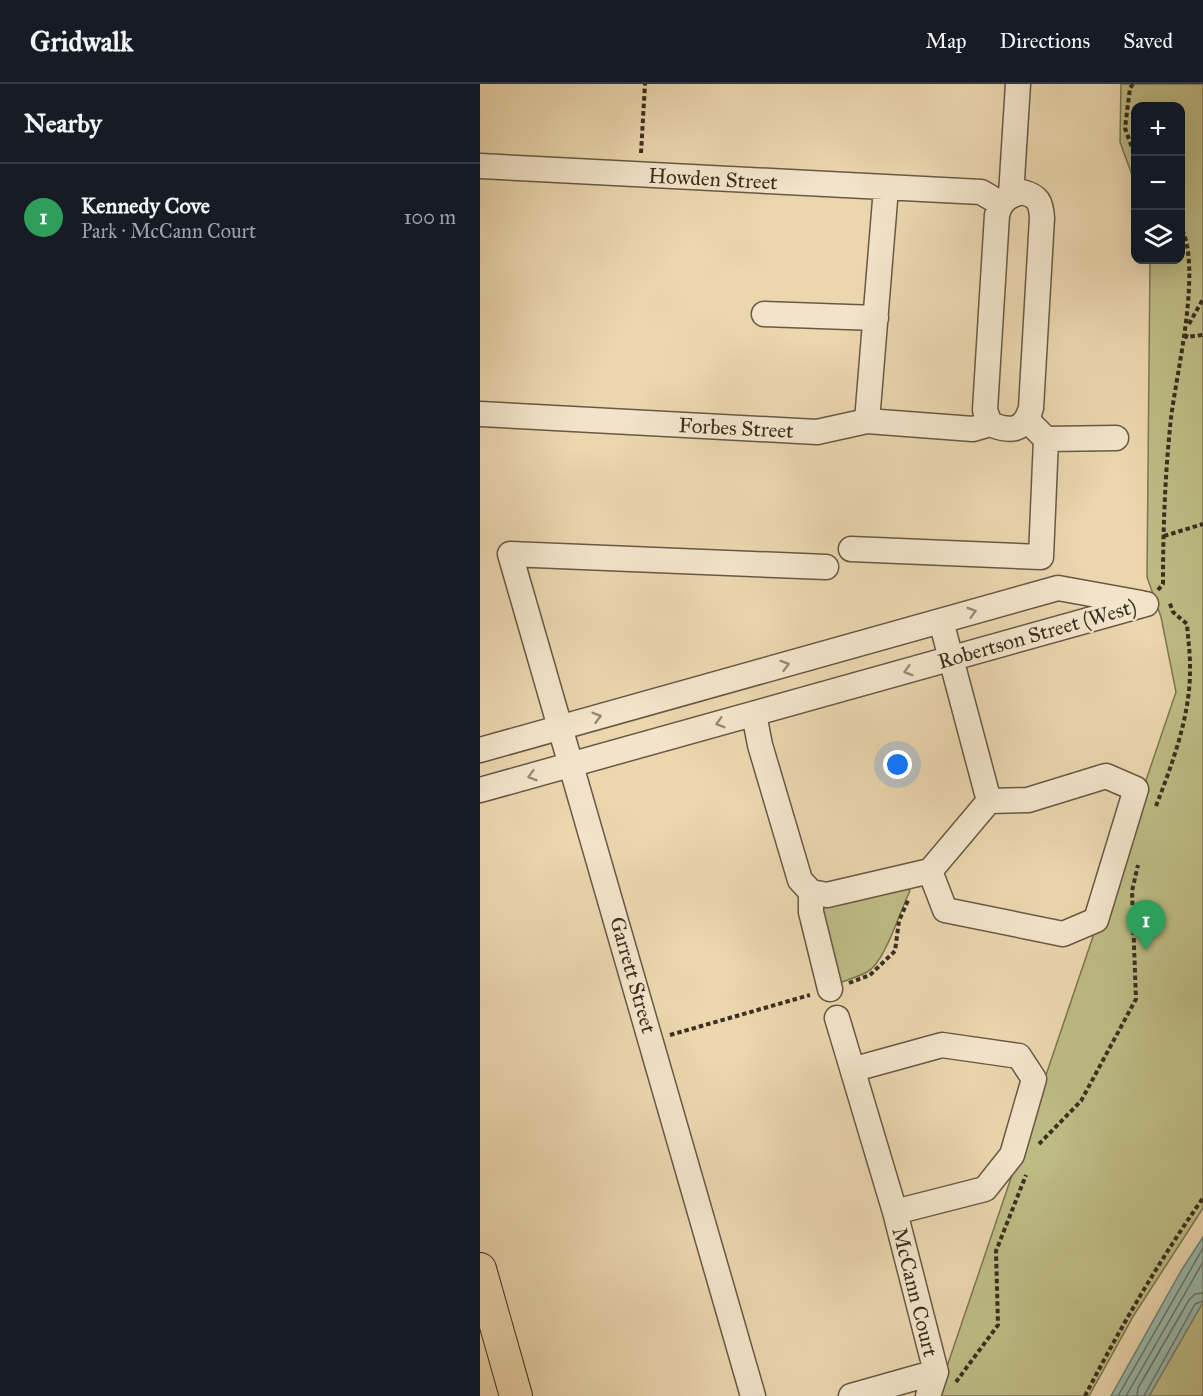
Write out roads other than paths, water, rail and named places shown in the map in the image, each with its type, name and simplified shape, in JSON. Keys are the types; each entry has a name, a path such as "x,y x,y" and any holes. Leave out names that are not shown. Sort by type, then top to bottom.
{"main road":[{"path":"480,1269 516,1396"}],"street":[{"path":"990,424 985,410 1018,84"},
{"name":"Howden Street","path":"480,166 981,192 1005,199 1022,192 1034,195 1041,203 1042,218 1030,408 1027,420"},
{"path":"867,421 886,188"},
{"path":"764,314 876,318"},
{"name":"Forbes Street","path":"480,414 817,432 867,421 973,429 990,424 1006,431 1018,429 1027,420"},
{"path":"1027,420 1046,439 1116,438"},
{"path":"851,549 1041,557 1046,439"},
{"name":"Garrett Street","path":"753,1396 510,554 826,567"},
{"name":"Robertson Street (West)","path":"480,750 1058,588 1146,604 480,790"},
{"path":"941,621 953,658 989,801"},
{"path":"754,714 760,745 800,880 811,892 827,895 930,871 989,801 1028,800 1106,776 1136,789 1096,920 1063,934 945,910 930,871"},
{"path":"811,892 810,912 830,989"},
{"name":"McCann Court","path":"837,1018 855,1070 944,1379"},
{"name":"McCann Court","path":"855,1070 942,1045 1019,1056 1034,1079 1012,1155 985,1189 895,1212"},
{"path":"851,1396 944,1379"},
{"path":"928,1396 944,1379"}],"water":[{"path":"1203,1237 1203,1302 1149,1396 1111,1396 1181,1271"}],"place":[{"name":"Kennedy Cove","path":"1146,950"}]}
